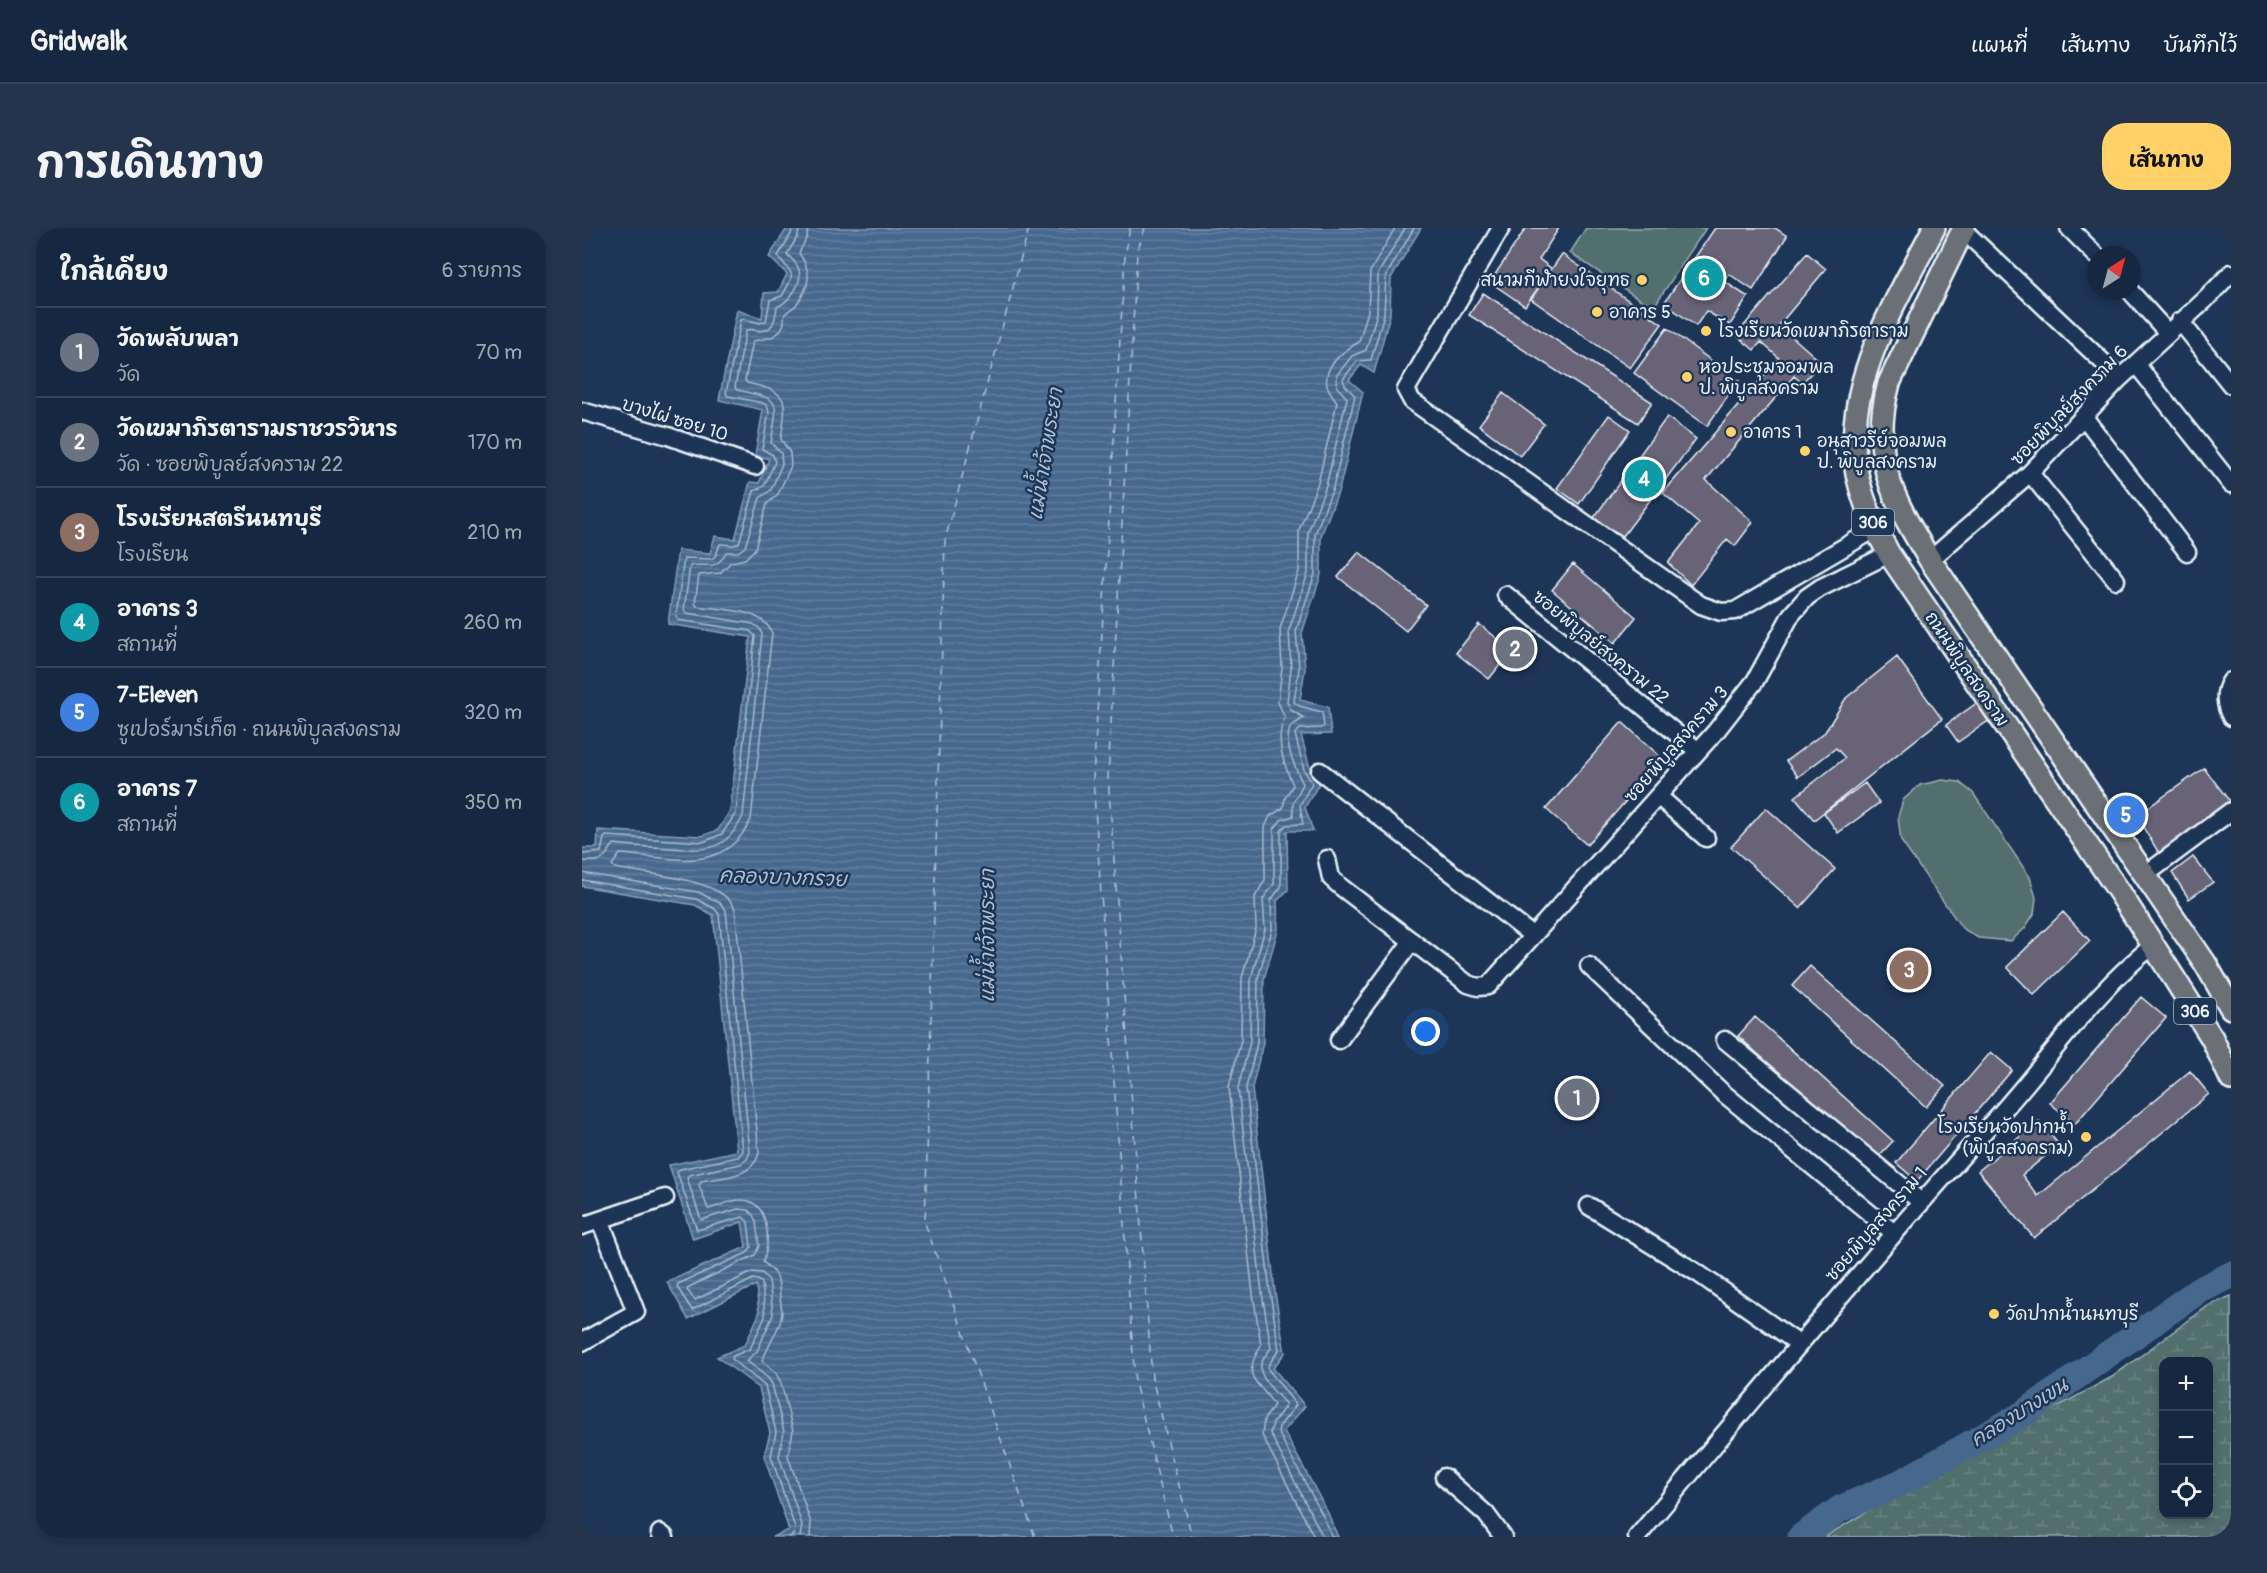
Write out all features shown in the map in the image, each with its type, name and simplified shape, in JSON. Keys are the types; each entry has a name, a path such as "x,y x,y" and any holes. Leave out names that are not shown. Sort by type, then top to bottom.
{"main road":[{"name":"ถนนพิบูลสงคราม","path":"1934,228 1879,337 1866,369 1857,416 1856,466 1863,497 1875,529 1889,554 2154,945 2212,1038 2231,1078"},
{"name":"ถนนพิบูลสงคราม","path":"1964,229 1889,383 1883,405 1880,432 1882,454 1893,494 1902,516 1930,560 2205,963 2231,1008"},
{"path":"2120,893 2145,875"},
{"path":"2154,945 2181,929"}],"street":[{"path":"1501,228 1406,390 1412,400 1701,605 1721,612 1735,611 1776,589 1875,529"},
{"path":"2069,228 2087,246"},
{"path":"1964,229 2120,378"},
{"name":"ซอยพิบูลย์สงคราม 6","path":"1930,560 2030,473 2120,378 2174,327 2228,283"},
{"path":"2141,300 2174,327 2231,385"},
{"path":"2136,364 2231,484"},
{"name":"บางไผ่ ซอย 10","path":"582,411 668,436 755,466"},
{"path":"2084,417 2187,552"},
{"path":"2030,473 2116,580"},
{"name":"ซอยพิบูลสงคราม 3","path":"1412,941 1468,984 1478,987 1488,986 1698,752 1755,681 1791,615 1802,602 1820,588 1889,554"},
{"path":"1776,589 1802,602"},
{"name":"ซอยพิบูลย์สงคราม 22","path":"1506,595 1698,752"},
{"path":"2231,681 2225,693 2231,717"},
{"path":"1320,771 1533,936"},
{"path":"1658,796 1706,838"},
{"path":"2145,875 2231,811"},
{"path":"1327,859 1331,878 1412,941 1338,1040"},
{"name":"ซอยพิบูลสงคราม 1","path":"1637,1537 1921,1202 2123,971 2154,945"},
{"path":"1589,966 1722,1092 1894,1233"},
{"path":"1725,1040 1921,1202"},
{"path":"582,1226 665,1198"},
{"path":"1589,1206 1699,1274 1799,1344"},
{"path":"582,1342 636,1312 600,1220"},
{"path":"1444,1476 1486,1514 1503,1537"}],"green space":[{"name":"สนามกีฬายงใจยุทธ","path":"1586,228 1706,228 1653,308 1570,253"},
{"path":"1943,780 1959,782 1973,793 2030,877 2036,898 2034,914 2025,928 2011,941 1978,938 1962,928 1901,841 1898,817 1903,800 1920,785"},
{"path":"2231,1296 2231,1537 1824,1537 1914,1484 2112,1377 2208,1306"}],"water":[{"path":"785,228 1421,228 1391,278 1390,315 1374,373 1361,365 1349,380 1363,392 1339,490 1321,536 1321,575 1302,633 1305,669 1300,700 1328,707 1331,734 1301,735 1310,768 1320,782 1305,807 1313,831 1287,831 1288,890 1277,901 1278,930 1264,979 1263,1043 1252,1088 1275,1292 1285,1353 1273,1368 1305,1406 1284,1431 1328,1513 1338,1537 772,1537 789,1530 764,1456 770,1433 759,1388 717,1357 745,1345 759,1314 756,1285 688,1319 667,1282 746,1247 742,1222 693,1239 669,1165 737,1151 713,915 695,905 582,886 582,848 597,848 598,830 702,836 718,830 730,811 750,637 668,624 678,550 710,553 715,536 735,539 750,482 759,483 769,459 755,455 763,410 719,400 737,310 762,318 764,293 778,292 787,274 769,257 786,230"}],"building":[{"path":"1526,228 1559,228 1539,259 1552,269 1525,306 1490,282"},
{"path":"1715,228 1775,228 1787,236 1753,290 1729,274 1725,282 1748,297 1730,325 1706,311 1696,326 1664,303"},
{"name":"อาคาร 1","path":"1807,253 1826,269 1779,325 1821,362 1802,383 1794,376 1706,480 1753,522 1735,546 1727,539 1691,585 1668,563 1699,524 1663,493 1779,358 1761,342 1754,350 1736,335"},
{"name":"อาคาร 5","path":"1562,254 1662,324 1630,368 1531,299"},
{"path":"1483,293 1652,402 1638,423 1469,315"},
{"name":"หอประชุมจอมพล ป. พิบูลสงคราม","path":"1667,328 1739,381 1707,426 1634,373"},
{"path":"1503,393 1544,424 1520,456 1479,425"},
{"path":"1609,415 1630,430 1579,504 1557,488"},
{"path":"1667,417 1696,439 1623,536 1593,519"},
{"path":"1359,552 1426,605 1406,631 1338,577"},
{"path":"1573,564 1636,617 1615,643 1552,590"},
{"path":"1479,624 1512,650 1489,679 1456,653"},
{"path":"1897,657 1942,719 1814,820 1795,797 1845,758 1836,748 1798,777 1786,761 1825,732 1846,698"},
{"path":"1981,700 1994,717 1958,742 1946,725"},
{"path":"1622,722 1663,759 1587,845 1546,809"},
{"path":"2204,768 2231,803 2162,858 2136,816"},
{"path":"1865,783 1879,803 1838,833 1824,813"},
{"path":"1766,808 1835,869 1800,908 1731,847"},
{"path":"2193,857 2213,882 2189,899 2172,873"},
{"path":"2063,912 2090,941 2034,995 2007,967"},
{"path":"1810,966 1945,1086 1926,1107 1792,986"},
{"path":"2141,997 2166,1018 2075,1124 2050,1103"},
{"path":"1755,1017 1893,1141 1875,1160 1738,1036"},
{"path":"1991,1052 2012,1070 1917,1181 1896,1163"},
{"path":"2190,1071 2209,1094 2034,1238 1978,1171 2039,1121 2059,1145 2022,1175 2038,1196"}],"waterway":[{"name":"คลองบางเขน","path":"1801,1537 1840,1509 1900,1483 2020,1416 2198,1291 2231,1275"}],"ferry route":[{"path":"1029,228 945,540 925,1223 1035,1537"},
{"path":"1130,228 1125,257 1093,779 1135,1383 1173,1537"},
{"path":"1145,228 1137,252 1108,777 1152,1378 1192,1537"}],"place":[{"name":"อาคาร 7","path":"1704,278"},
{"name":"สนามกีฬายงใจยุทธ","path":"1642,280"},
{"name":"อาคาร 5","path":"1597,312"},
{"name":"โรงเรียนวัดเขมาภิรตาราม","path":"1706,331"},
{"name":"หอประชุมจอมพล ป. พิบูลสงคราม","path":"1687,377"},
{"name":"อาคาร 1","path":"1731,432"},
{"name":"อนุสาวรีย์จอมพล ป. พิบูลสงคราม","path":"1805,451"},
{"name":"อาคาร 3","path":"1644,479"},
{"name":"วัดเขมาภิรตารามราชวรวิหาร","path":"1515,649"},
{"name":"7-Eleven","path":"2126,815"},
{"name":"โรงเรียนสตรีนนทบุรี","path":"1909,970"},
{"name":"วัดพลับพลา","path":"1577,1098"},
{"name":"โรงเรียนวัดปากน้ำ (พิบูลสงคราม)","path":"2086,1137"},
{"name":"วัดปากน้ำนนทบุรี","path":"1994,1314"}],"water label":[{"name":"แม่น้ำเจ้าพระยา","path":"1045,454"},
{"name":"คลองบางกรวย","path":"783,877"},
{"name":"แม่น้ำเจ้าพระยา","path":"987,936"}]}
